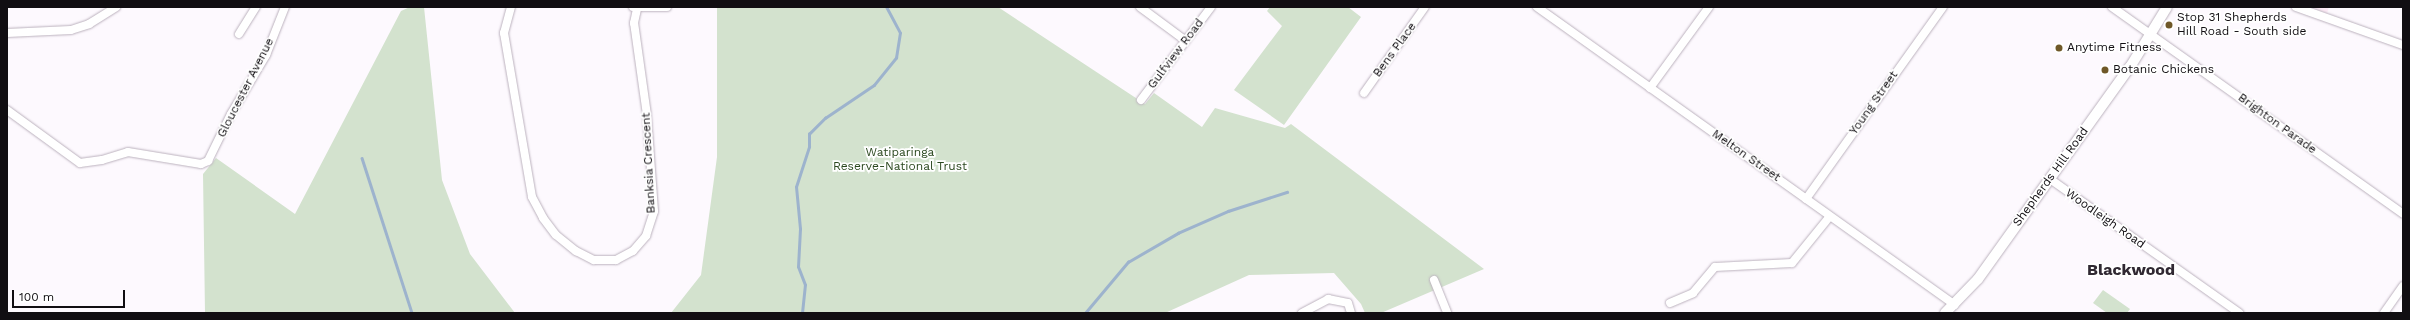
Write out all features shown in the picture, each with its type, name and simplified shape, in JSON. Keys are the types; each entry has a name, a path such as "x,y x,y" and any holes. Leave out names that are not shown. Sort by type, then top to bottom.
{"main road":[{"name":"Shepherds Hill Road","path":"1945,313 1955,305 1978,279 2151,34 2167,7"},
{"name":"Shepherds Hill Road","path":"2151,34 2162,25 2175,7"}],"street":[{"path":"7,33 71,30 89,24 116,7"},
{"path":"239,34 256,7"},
{"name":"Gloucester Avenue","path":"7,110 80,163 102,160 128,152 201,164 208,161 232,114 266,55 286,7"},
{"name":"Banksia Crescent","path":"511,7 504,33 532,197 543,218 556,234 576,251 594,260 616,260 632,251 646,236 654,211 647,115 634,23 634,8"},
{"path":"634,8 667,7"},
{"path":"1140,7 1186,41"},
{"name":"Gulfview Road","path":"1141,100 1211,7"},
{"name":"Bens Place","path":"1364,93 1425,7"},
{"name":"Melton Street","path":"1537,7 1955,305"},
{"path":"1650,88 1709,7"},
{"name":"Young Street","path":"1806,199 1943,7"},
{"name":"Brighton Parade","path":"2112,7 2403,214"},
{"path":"2296,7 2403,45"},
{"name":"Woodleigh Road","path":"2050,179 2239,313"},
{"path":"1670,303 1693,293 1715,267 1792,263 1830,216"},
{"path":"1434,280 1447,313"},
{"path":"2384,313 2403,286"},
{"path":"1302,313 1328,299 1348,303 1352,313"}],"shaded area":[{"path":"2309,7 2329,7 2327,13"}],"green space":[{"path":"410,7 424,7 442,180 470,254 515,313 205,313 203,174 216,158 295,214 401,11"},
{"name":"Watiparinga Reserve-National Trust","path":"717,7 998,7 1145,104 1154,93 1202,127 1215,108 1285,128 1291,124 1484,269 1381,313 1365,313 1361,304 1334,273 1249,275 1165,313 671,313 701,275 717,157"},
{"path":"1270,7 1348,7 1361,17 1284,125 1234,90 1282,26 1267,11"},
{"path":"2103,290 2130,309 2127,313 2107,313 2093,303"}],"waterway":[{"path":"802,313 805,285 798,267 800,229 796,187 809,147 809,134 825,118 874,85 896,58 900,33 886,7"},
{"path":"362,158 412,313"},
{"path":"1085,313 1128,262 1178,233 1228,211 1287,192"}],"place":[{"name":"Stop 31 Shepherds Hill Road - South side","path":"2169,25"},
{"name":"Anytime Fitness","path":"2059,48"},
{"name":"Botanic Chickens","path":"2105,70"}],"district":[{"name":"Blackwood","path":"2131,270"}]}
